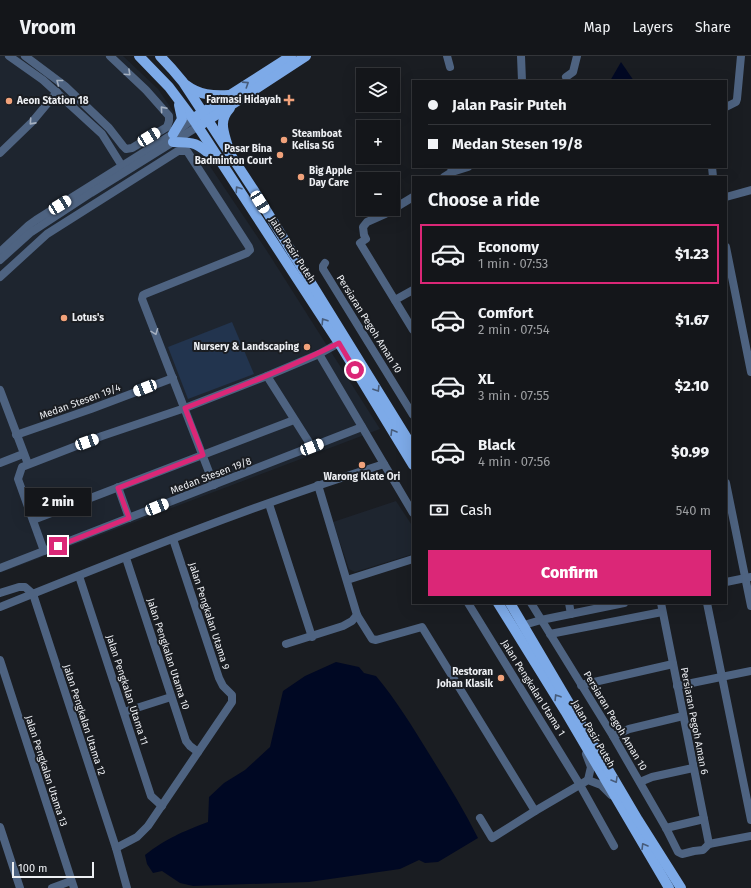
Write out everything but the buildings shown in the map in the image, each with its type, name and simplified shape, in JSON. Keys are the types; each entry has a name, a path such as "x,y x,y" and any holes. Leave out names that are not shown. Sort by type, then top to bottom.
{"main road":[{"name":"Jalan Pasir Puteh","path":"140,56 158,74 195,123 339,343 412,463"},
{"name":"Jalan Pasir Puteh","path":"160,56 183,82 253,189 412,446"},
{"path":"195,123 293,59 306,56"},
{"path":"183,82 192,90 201,94 232,99"},
{"path":"174,94 180,108 182,119 173,138 200,146 222,165"},
{"path":"232,99 222,124 232,159"},
{"name":"Jalan Pasir Puteh","path":"500,604 624,811 669,881"},
{"path":"500,604 513,620 524,625 524,635 544,676"},
{"name":"Jalan Pasir Puteh","path":"511,604 638,820 669,881"},
{"path":"669,881 681,888"}],"street":[{"path":"9,56 19,59 102,134 122,166"},
{"path":"25,56 65,86 109,128 126,149 132,148 167,126 169,116 146,90 110,56"},
{"path":"447,56 450,67"},
{"path":"521,56 522,80"},
{"path":"566,77 573,72 577,56"},
{"path":"727,106 736,102 737,99 741,56"},
{"path":"0,154 32,122 57,92"},
{"path":"0,260 30,233 195,123"},
{"path":"102,134 109,128"},
{"path":"0,252 28,225 122,166 173,138"},
{"path":"0,277 47,234 178,151 187,151 250,250 248,253 143,295 142,299 214,485"},
{"path":"727,196 751,190"},
{"path":"91,193 96,202"},
{"path":"412,198 385,214 367,222 363,227 366,240 360,243 412,328"},
{"path":"727,252 751,372"},
{"name":"Persiaran Pegoh Aman 10","path":"326,263 323,268 325,272 412,413"},
{"path":"395,300 412,291"},
{"path":"44,551 18,479 19,471 22,467 185,408 267,376 318,354 339,343"},
{"path":"318,354 412,511"},
{"path":"267,376 312,447"},
{"name":"Medan Stesen 19/4","path":"16,435 173,378"},
{"path":"0,390 28,464"},
{"path":"33,520 294,420"},
{"name":"Medan Stesen 19/8","path":"0,568 362,427"},
{"path":"0,463 23,454"},
{"path":"0,607 244,512 318,485 384,464"},
{"path":"318,485 357,615 372,639 374,640 422,626 535,811"},
{"path":"727,487 748,578 751,606"},
{"path":"118,488 129,518"},
{"path":"268,504 312,636"},
{"name":"Jalan Pengkalan Utama 9","path":"173,539 219,678 223,686 232,695 232,702 198,752"},
{"name":"Jalan Pengkalan Utama 10","path":"126,558 186,741 198,752"},
{"path":"347,580 412,559"},
{"name":"Jalan Pengkalan Utama 11","path":"79,576 151,796 162,806"},
{"path":"727,582 748,578"},
{"path":"0,593 19,587 25,587 33,594"},
{"name":"Jalan Pengkalan Utama 12","path":"33,594 116,848 127,888"},
{"name":"Jalan Pengkalan Utama 1","path":"469,604 580,784 614,846"},
{"name":"Persiaran Pegoh Aman 10","path":"532,604 613,736 666,828 678,852 682,854 703,850 708,844"},
{"path":"569,604 571,614"},
{"path":"524,625 611,604"},
{"name":"Persiaran Pegoh Aman 6","path":"661,604 708,844"},
{"path":"707,604 751,820"},
{"path":"550,634 662,612"},
{"path":"286,644 343,626 352,621 357,615"},
{"name":"Jalan Pengkalan Utama 13","path":"0,660 73,884"},
{"path":"581,685 673,664"},
{"path":"677,686 751,671"},
{"path":"124,712 171,696"},
{"path":"565,711 590,761 591,767 588,780"},
{"path":"613,736 629,729 683,716"},
{"path":"116,848 137,837 148,826 198,752"},
{"path":"640,782 652,777 693,768"},
{"path":"480,818 492,838 588,780 601,785 624,811"},
{"path":"666,828 704,819"},
{"path":"0,827 20,888"},
{"path":"708,844 751,836"},
{"path":"52,888 73,884"}],"shaded area":[{"path":"0,56 123,56 158,89 267,251 380,429 0,573"},
{"path":"621,62 633,80 611,80"},
{"path":"232,322 254,374 188,399 168,347"},
{"path":"396,501 412,525 412,554 355,572 349,569 333,522"},
{"path":"336,662 359,667 364,673 376,676 416,733 478,838 438,862 425,863 419,860 400,869 309,882 193,886 180,883 162,871 153,873 147,864 145,855 160,844 175,836 208,822 209,797 224,783 245,770 270,747 283,691 305,676"}],"place":[{"name":"Farmasi Hidayah","path":"289,100"},
{"name":"Aeon Station 18","path":"9,101"},
{"name":"Steamboat Kelisa SG","path":"284,140"},
{"name":"Pasar Bina Badminton Court","path":"280,155"},
{"name":"Big Apple Day Care","path":"301,177"},
{"name":"Lotus's","path":"64,318"},
{"name":"Nursery & Landscaping","path":"307,347"},
{"name":"Warong Klate Ori","path":"362,465"},
{"name":"Restoran Johan Klasik","path":"501,678"}],"route":[{"path":"58,546 129,518 118,488 203,455 185,408 267,376 318,354 339,343 355,370"}]}
